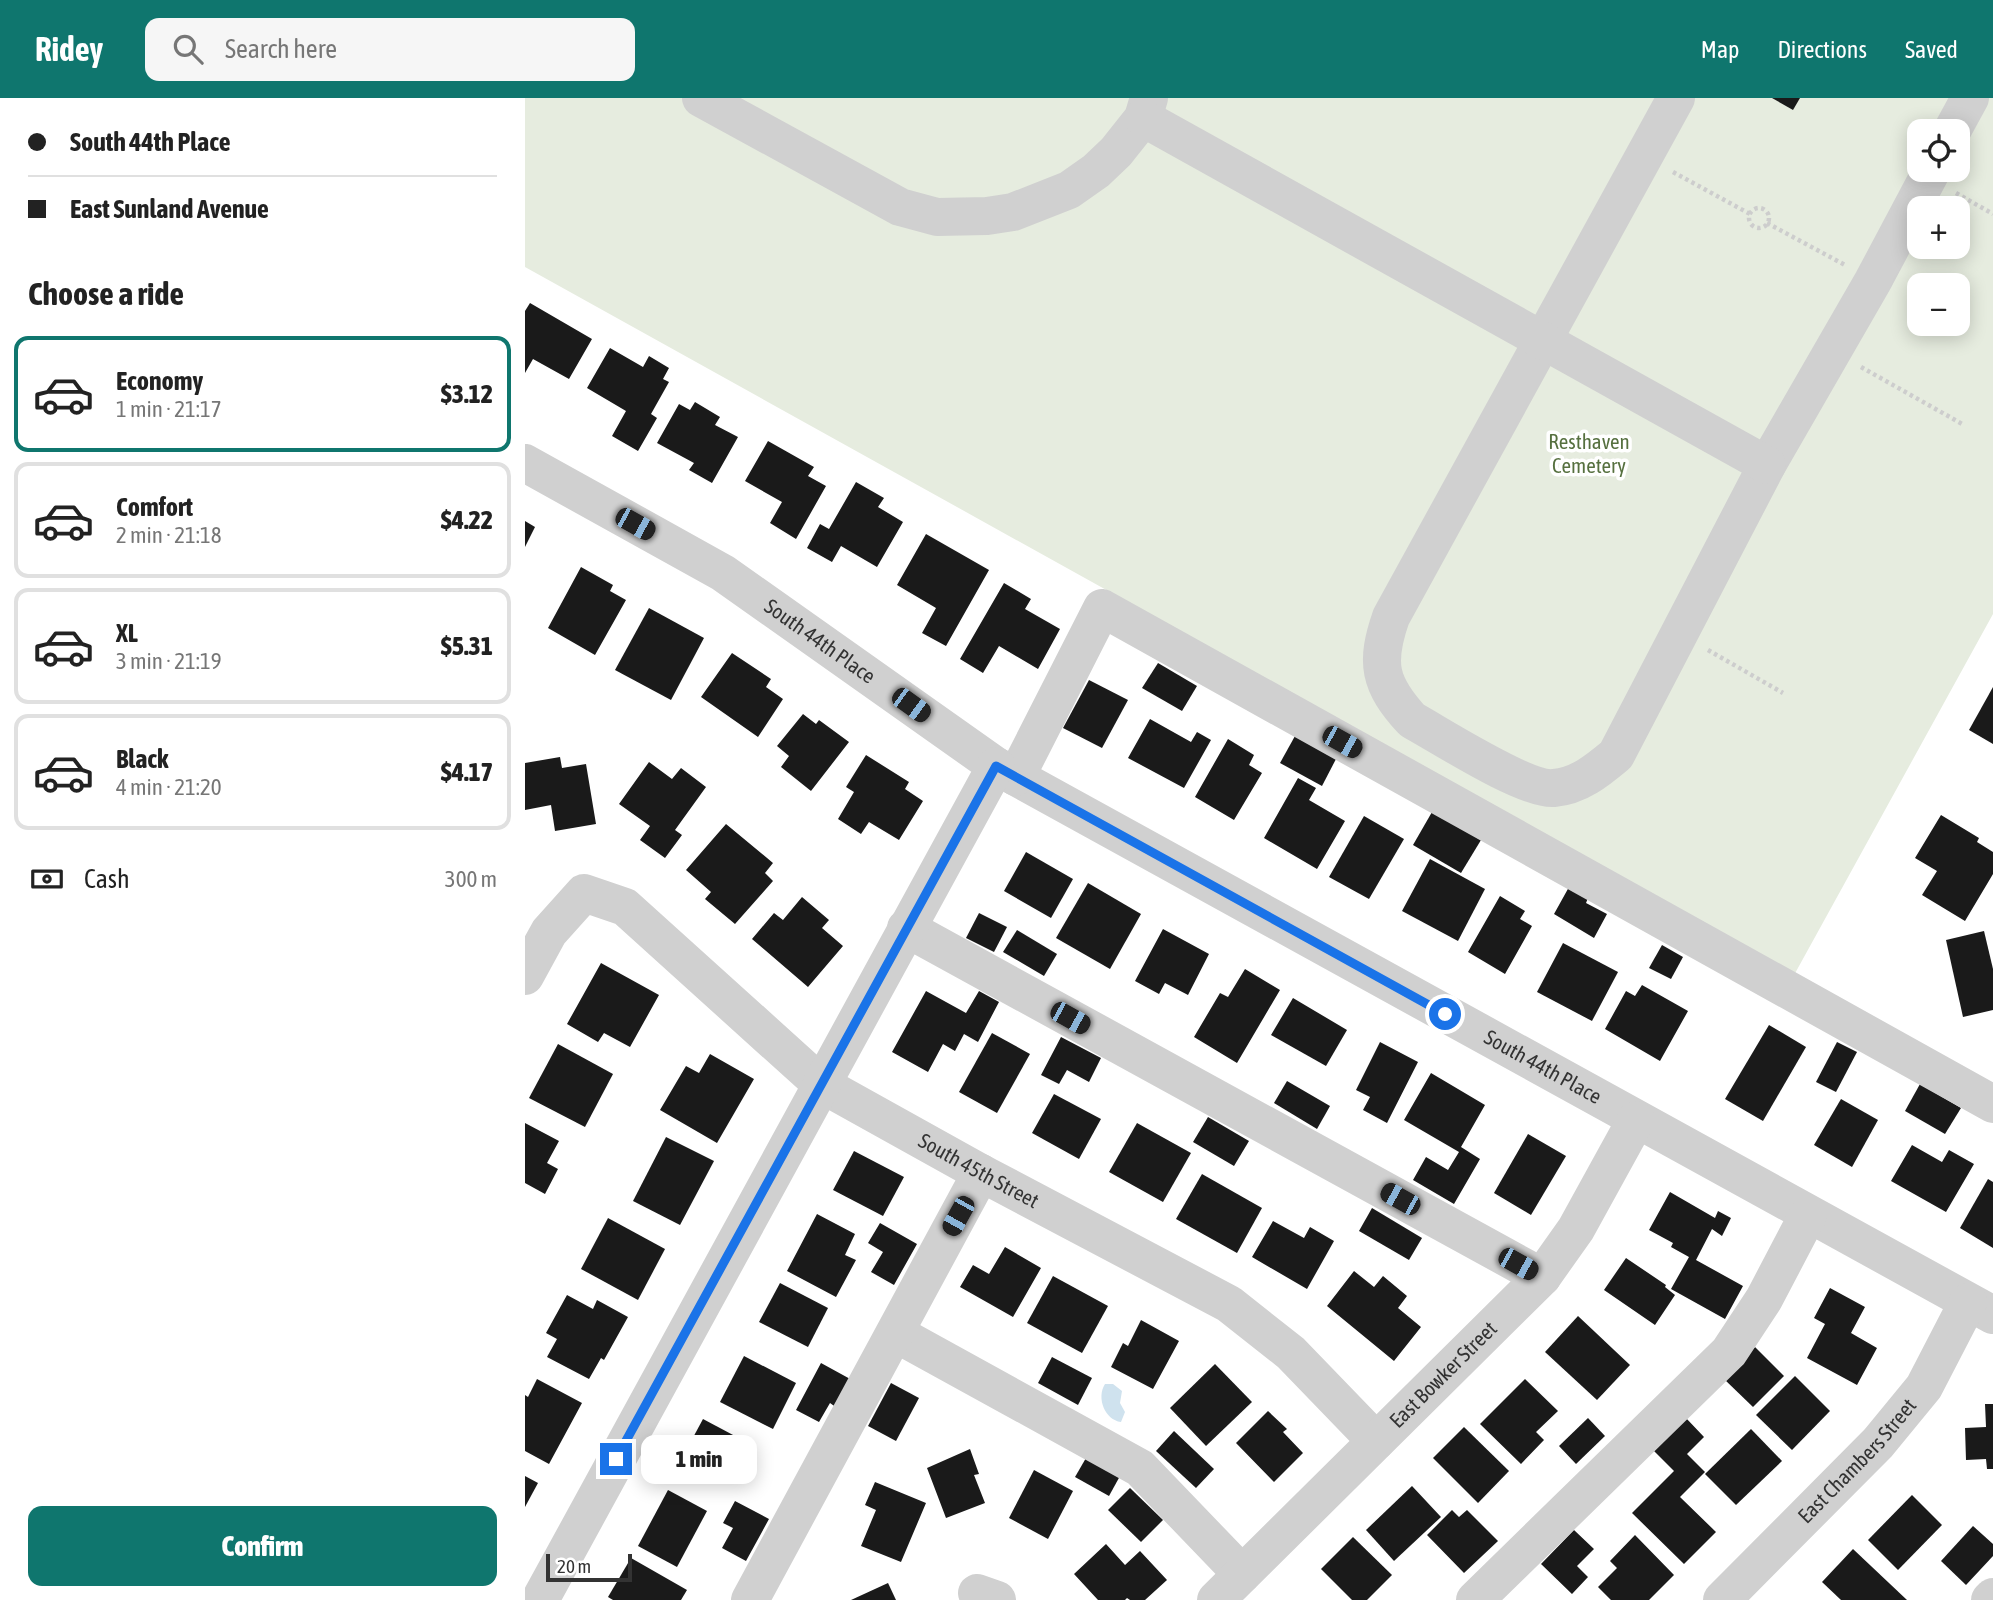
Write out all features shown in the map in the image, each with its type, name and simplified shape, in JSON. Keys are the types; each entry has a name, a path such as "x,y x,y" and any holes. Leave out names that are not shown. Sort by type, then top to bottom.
{"street":[{"path":"701,98 900,207 937,217 987,216 1013,212 1069,190 1109,158 1146,108 1544,341 1767,465"},
{"path":"1676,98 1391,617 1383,639 1381,655 1385,682 1399,706 1412,720 1529,785 1552,789 1566,786 1593,774 1616,755 1767,465 1873,281 1926,182"},
{"name":"South 44th Place","path":"525,463 723,573 1006,771 1981,1308"},
{"path":"540,1600 906,928 1006,771 1102,608 1993,1104"},
{"name":"South 45th Street","path":"525,976 549,932 584,894 625,907 821,1084 981,1173 1229,1304 1291,1353 1376,1441"},
{"path":"906,928 1542,1277"},
{"name":"East Bowker Street","path":"1229,1587 1542,1277 1576,1229 1636,1120"},
{"path":"750,1600 981,1173"},
{"path":"1475,1600 1729,1352 1764,1299 1808,1215"},
{"name":"East Chambers Street","path":"1722,1600 1878,1443 1924,1387 1981,1308"},
{"path":"895,1333 1140,1468 1229,1587"}],"path":[{"path":"1644,157 1750,214"},
{"path":"1943,182 1993,214"},
{"path":"1762,209 1767,212 1767,223 1760,228 1753,226 1750,214 1753,210 1762,209"},
{"path":"1767,223 1873,281"},
{"path":"1833,351 1964,425"},
{"path":"1680,634 1783,693"}],"green space":[{"name":"Resthaven Cemetery","path":"525,98 1993,98 1993,614 1793,977 1110,592 525,267"}],"water":[{"path":"1105,1384 1113,1384 1122,1391 1120,1403 1125,1412 1121,1422 1110,1417 1104,1408 1101,1396"}],"building":[{"path":"1772,98 1800,98 1793,110"},
{"path":"530,303 592,339 569,379 533,359 525,373 525,311"},
{"path":"610,348 643,367 649,356 669,368 663,379 669,382 651,414 657,418 638,451 612,436 626,411 587,388"},
{"path":"695,402 720,417 715,425 738,437 712,483 689,470 694,463 657,443 679,404 690,410"},
{"path":"768,441 814,467 808,476 826,486 796,539 770,523 782,502 745,481"},
{"path":"856,482 884,498 878,507 903,522 877,567 841,546 832,562 807,548 820,524 829,529"},
{"path":"525,521 535,527 525,547"},
{"path":"926,534 989,570 946,646 922,633 936,608 897,585"},
{"path":"581,567 613,585 610,591 626,600 595,655 548,628"},
{"path":"1004,583 1031,599 1025,609 1060,629 1038,669 999,646 983,673 960,659"},
{"path":"649,608 704,638 671,700 615,670"},
{"path":"732,653 771,679 766,687 783,699 758,737 701,697"},
{"path":"1158,663 1197,686 1182,711 1142,688"},
{"path":"1089,680 1128,700 1102,748 1063,728"},
{"path":"1993,687 1993,744 1969,730"},
{"path":"803,714 816,724 819,720 849,742 811,791 781,767 789,756 777,746"},
{"path":"1150,719 1191,742 1197,732 1211,740 1184,788 1128,758"},
{"path":"1295,736 1336,759 1322,786 1280,763"},
{"path":"1228,739 1254,755 1249,765 1262,773 1234,820 1195,797"},
{"path":"866,755 909,782 905,789 923,801 899,840 869,822 861,834 838,819 854,792 846,787"},
{"path":"560,757 562,768 586,764 596,824 555,831 551,805 525,810 525,763"},
{"path":"649,762 672,779 681,768 706,787 675,830 682,835 665,858 640,840 650,826 619,804"},
{"path":"1298,778 1316,788 1309,800 1345,821 1317,869 1264,838"},
{"path":"1432,812 1481,840 1461,873 1413,845"},
{"path":"1941,815 1979,838 1977,842 1993,852 1993,874 1965,921 1922,895 1937,871 1915,858"},
{"path":"1364,816 1404,839 1369,899 1329,877"},
{"path":"726,824 773,863 765,873 773,881 735,924 705,899 711,892 686,870"},
{"path":"1026,852 1073,879 1051,918 1004,891"},
{"path":"1430,859 1485,889 1458,941 1402,911"},
{"path":"1088,883 1141,914 1110,969 1056,938"},
{"path":"1569,887 1588,898 1586,903 1607,914 1594,938 1554,914"},
{"path":"1500,896 1525,911 1520,919 1532,926 1505,974 1468,952"},
{"path":"802,897 829,920 822,928 843,946 808,987 752,939 774,913 783,920"},
{"path":"979,913 1007,927 994,952 966,938"},
{"path":"1163,929 1209,954 1188,995 1165,983 1159,994 1135,981"},
{"path":"1017,930 1057,954 1044,976 1003,952"},
{"path":"1984,931 1993,969 1993,1010 1963,1017 1946,940"},
{"path":"1563,943 1618,972 1592,1021 1537,992"},
{"path":"1662,945 1683,957 1671,979 1649,968"},
{"path":"601,963 659,995 630,1047 604,1033 598,1042 567,1024"},
{"path":"1245,969 1280,990 1237,1063 1194,1037 1220,993 1228,997"},
{"path":"1642,985 1688,1011 1660,1061 1605,1029 1626,991 1635,996"},
{"path":"926,991 966,1013 979,991 999,1002 978,1042 964,1034 955,1051 943,1044 928,1072 892,1052"},
{"path":"1293,998 1347,1030 1326,1066 1271,1035"},
{"path":"1769,1025 1806,1047 1763,1121 1725,1099"},
{"path":"992,1033 1030,1054 997,1113 959,1092"},
{"path":"1061,1037 1101,1058 1089,1082 1067,1070 1059,1084 1041,1075"},
{"path":"1380,1042 1418,1062 1387,1123 1363,1110 1370,1097 1356,1090"},
{"path":"1837,1042 1857,1052 1836,1092 1816,1082"},
{"path":"558,1044 613,1074 585,1127 529,1098"},
{"path":"710,1054 754,1079 717,1143 660,1110 686,1066 699,1073"},
{"path":"1431,1073 1485,1105 1461,1147 1480,1159 1454,1204 1413,1180 1426,1157 1448,1170 1459,1152 1404,1120"},
{"path":"1287,1081 1330,1106 1317,1129 1274,1103"},
{"path":"1920,1084 1961,1108 1945,1134 1905,1111"},
{"path":"1054,1094 1101,1119 1079,1159 1032,1133"},
{"path":"1841,1099 1878,1120 1852,1167 1814,1145"},
{"path":"1208,1117 1249,1141 1234,1166 1193,1142"},
{"path":"525,1123 559,1141 547,1163 558,1169 545,1194 525,1183"},
{"path":"1137,1123 1191,1153 1163,1202 1109,1172"},
{"path":"1528,1134 1566,1156 1531,1215 1494,1193"},
{"path":"666,1137 714,1161 680,1225 633,1201"},
{"path":"1912,1145 1942,1162 1949,1150 1974,1164 1946,1212 1891,1181"},
{"path":"854,1151 904,1177 883,1216 833,1190"},
{"path":"1202,1174 1262,1208 1237,1253 1176,1219"},
{"path":"1988,1179 1993,1182 1993,1248 1960,1228"},
{"path":"1670,1192 1715,1218 1718,1211 1731,1218 1722,1236 1712,1229 1696,1260 1743,1286 1725,1319 1671,1289 1689,1257 1671,1247 1673,1243 1649,1230"},
{"path":"1372,1208 1422,1238 1409,1260 1359,1231"},
{"path":"817,1214 855,1234 845,1255 856,1260 836,1297 787,1271"},
{"path":"608,1218 665,1249 638,1300 581,1269"},
{"path":"1273,1221 1304,1238 1310,1227 1334,1241 1307,1289 1252,1257"},
{"path":"880,1223 917,1244 894,1285 871,1272 883,1252 868,1243"},
{"path":"1005,1247 1041,1268 1013,1317 960,1287 973,1265 989,1274"},
{"path":"1626,1258 1666,1285 1675,1295 1655,1325 1604,1290"},
{"path":"1354,1271 1374,1287 1383,1276 1407,1296 1398,1308 1421,1327 1394,1361 1327,1306"},
{"path":"1053,1276 1108,1306 1082,1353 1027,1323"},
{"path":"780,1283 828,1308 808,1347 759,1322"},
{"path":"1830,1288 1865,1307 1851,1333 1877,1348 1857,1385 1807,1358 1825,1324 1814,1318"},
{"path":"567,1295 593,1309 597,1300 628,1317 604,1360 601,1358 589,1379 547,1357 557,1339 546,1333"},
{"path":"1578,1316 1630,1365 1597,1400 1545,1352"},
{"path":"1141,1320 1179,1341 1153,1389 1111,1367 1123,1343 1128,1346"},
{"path":"1755,1347 1784,1376 1753,1407 1724,1379"},
{"path":"744,1356 796,1383 773,1429 720,1402"},
{"path":"1052,1357 1092,1378 1078,1405 1038,1383"},
{"path":"821,1363 852,1380 837,1408 830,1403 819,1422 796,1410"},
{"path":"1215,1364 1252,1402 1206,1446 1170,1408"},
{"path":"1795,1376 1830,1411 1792,1450 1756,1415"},
{"path":"537,1379 582,1403 549,1464 525,1451 525,1395 528,1397"},
{"path":"1525,1379 1558,1411 1536,1432 1544,1440 1521,1464 1480,1424"},
{"path":"891,1383 919,1398 896,1441 868,1426"},
{"path":"1985,1404 1993,1404 1993,1469 1987,1469 1986,1459 1966,1460 1965,1428 1986,1427"},
{"path":"1268,1411 1287,1429 1283,1432 1303,1453 1274,1482 1236,1443"},
{"path":"1588,1418 1605,1436 1576,1464 1559,1446"},
{"path":"1686,1418 1704,1437 1687,1454 1705,1472 1680,1497 1716,1532 1684,1564 1632,1513 1674,1471 1654,1451"},
{"path":"703,1419 750,1444 730,1484 682,1458"},
{"path":"1464,1427 1509,1471 1478,1503 1433,1458"},
{"path":"1751,1429 1782,1461 1736,1505 1705,1474"},
{"path":"1174,1431 1214,1469 1196,1488 1156,1451"},
{"path":"970,1449 979,1474 974,1475 985,1503 946,1518 927,1468"},
{"path":"1086,1458 1120,1476 1109,1496 1075,1477"},
{"path":"1034,1470 1073,1491 1048,1539 1009,1518"},
{"path":"525,1476 538,1483 525,1507"},
{"path":"875,1482 926,1503 901,1562 861,1546 876,1510 865,1505"},
{"path":"1412,1486 1441,1517 1394,1561 1366,1530"},
{"path":"1130,1488 1163,1520 1141,1542 1108,1510"},
{"path":"668,1490 707,1511 677,1567 638,1546"},
{"path":"1912,1495 1942,1525 1898,1570 1868,1540"},
{"path":"735,1501 769,1519 746,1561 722,1548 733,1528 723,1523"},
{"path":"1452,1510 1459,1517 1467,1510 1498,1541 1464,1573 1427,1535"},
{"path":"1973,1526 1993,1544 1993,1556 1966,1585 1941,1561"},
{"path":"1574,1530 1594,1549 1577,1566 1588,1577 1572,1594 1541,1564"},
{"path":"1635,1535 1674,1575 1649,1600 1611,1600 1598,1587 1617,1568 1610,1561"},
{"path":"1353,1537 1392,1575 1367,1600 1352,1600 1321,1569"},
{"path":"1106,1544 1125,1565 1140,1551 1167,1580 1145,1600 1098,1600 1074,1574"},
{"path":"1853,1549 1907,1600 1841,1600 1822,1582"},
{"path":"631,1558 687,1590 681,1600 613,1600 608,1597"},
{"path":"888,1583 896,1600 851,1600"}],"route":[{"path":"616,1459 996,766 1445,1014"}]}
